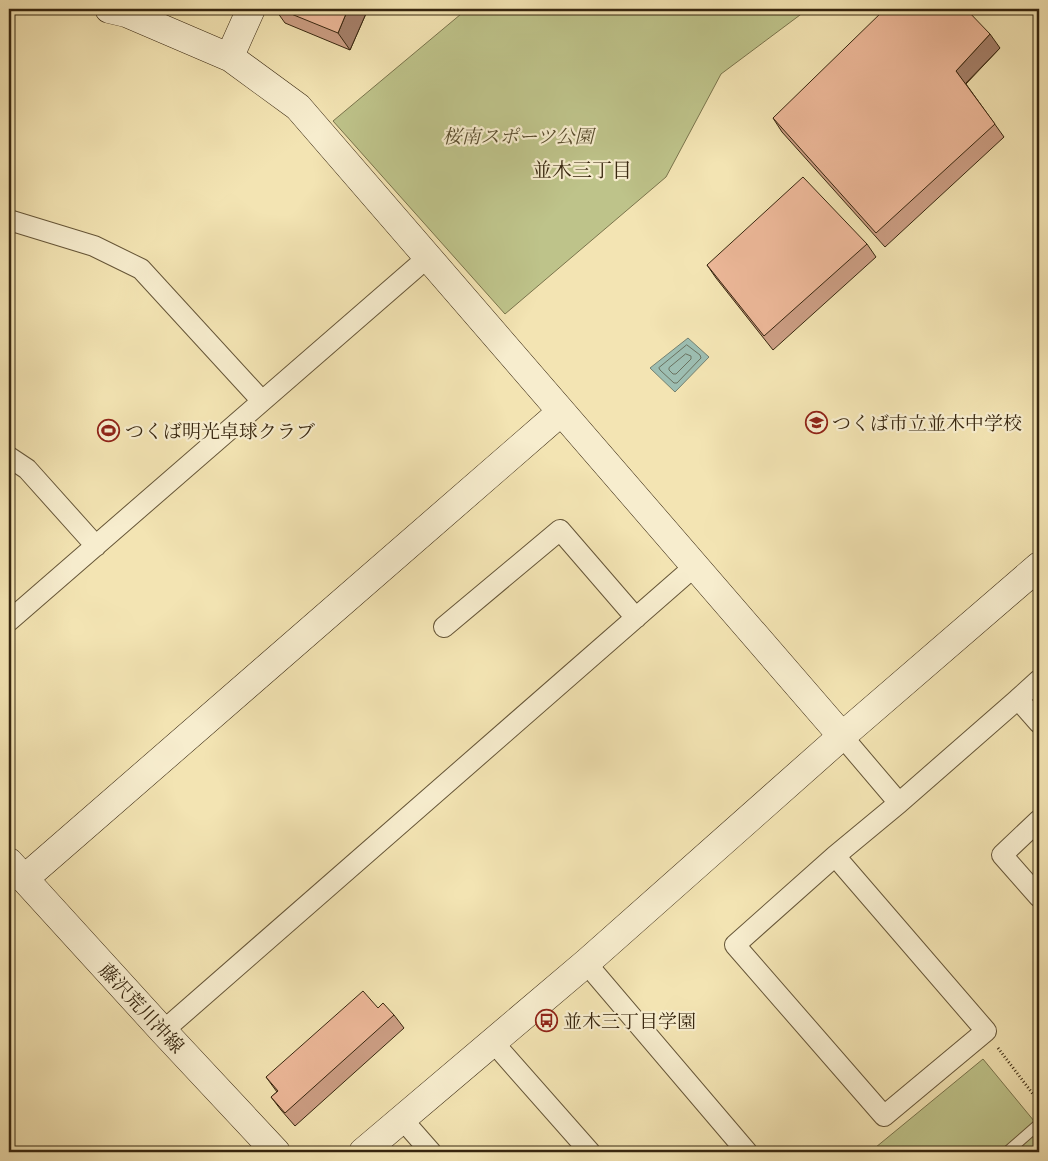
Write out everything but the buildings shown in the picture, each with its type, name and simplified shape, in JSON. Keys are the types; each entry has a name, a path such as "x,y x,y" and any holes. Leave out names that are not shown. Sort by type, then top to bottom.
{"street":[{"path":"109,9 126,13 232,58 298,107 899,802"},
{"path":"232,58 234,47 251,9"},
{"path":"9,220 94,246 141,269 262,401"},
{"path":"9,621 427,258"},
{"path":"14,874 561,412"},
{"path":"9,457 27,469 96,546"},
{"path":"444,627 560,530 636,618"},
{"path":"162,1031 695,566"},
{"path":"363,1152 586,963 842,736 1039,566"},
{"path":"835,856 986,1031 884,1116 734,945 835,856 1039,680"},
{"path":"1018,699 1039,724"},
{"path":"1039,820 1002,854 1039,897"},
{"name":"藤沢荒川沖線","path":"14,874 276,1152"},
{"path":"586,963 747,1152"},
{"path":"493,1042 590,1152"},
{"path":"402,1119 431,1152"}],"lane":[{"path":"1007,1152 1039,1124"}],"path":[{"path":"986,1031 1039,1102"}],"green space":[{"name":"桜南スポーツ公園","path":"467,9 808,9 721,74 666,177 505,314 333,121"},
{"path":"983,1059 1039,1127 1039,1152 870,1152"}],"water":[{"path":"688,338 709,357 675,392 650,368"}],"place":[{"name":"つくば市立並木中学校","path":"816,423"},
{"name":"つくば明光卓球クラブ","path":"109,431"},
{"name":"並木三丁目学園","path":"547,1021"}],"district":[{"name":"並木三丁目","path":"582,170"}]}
